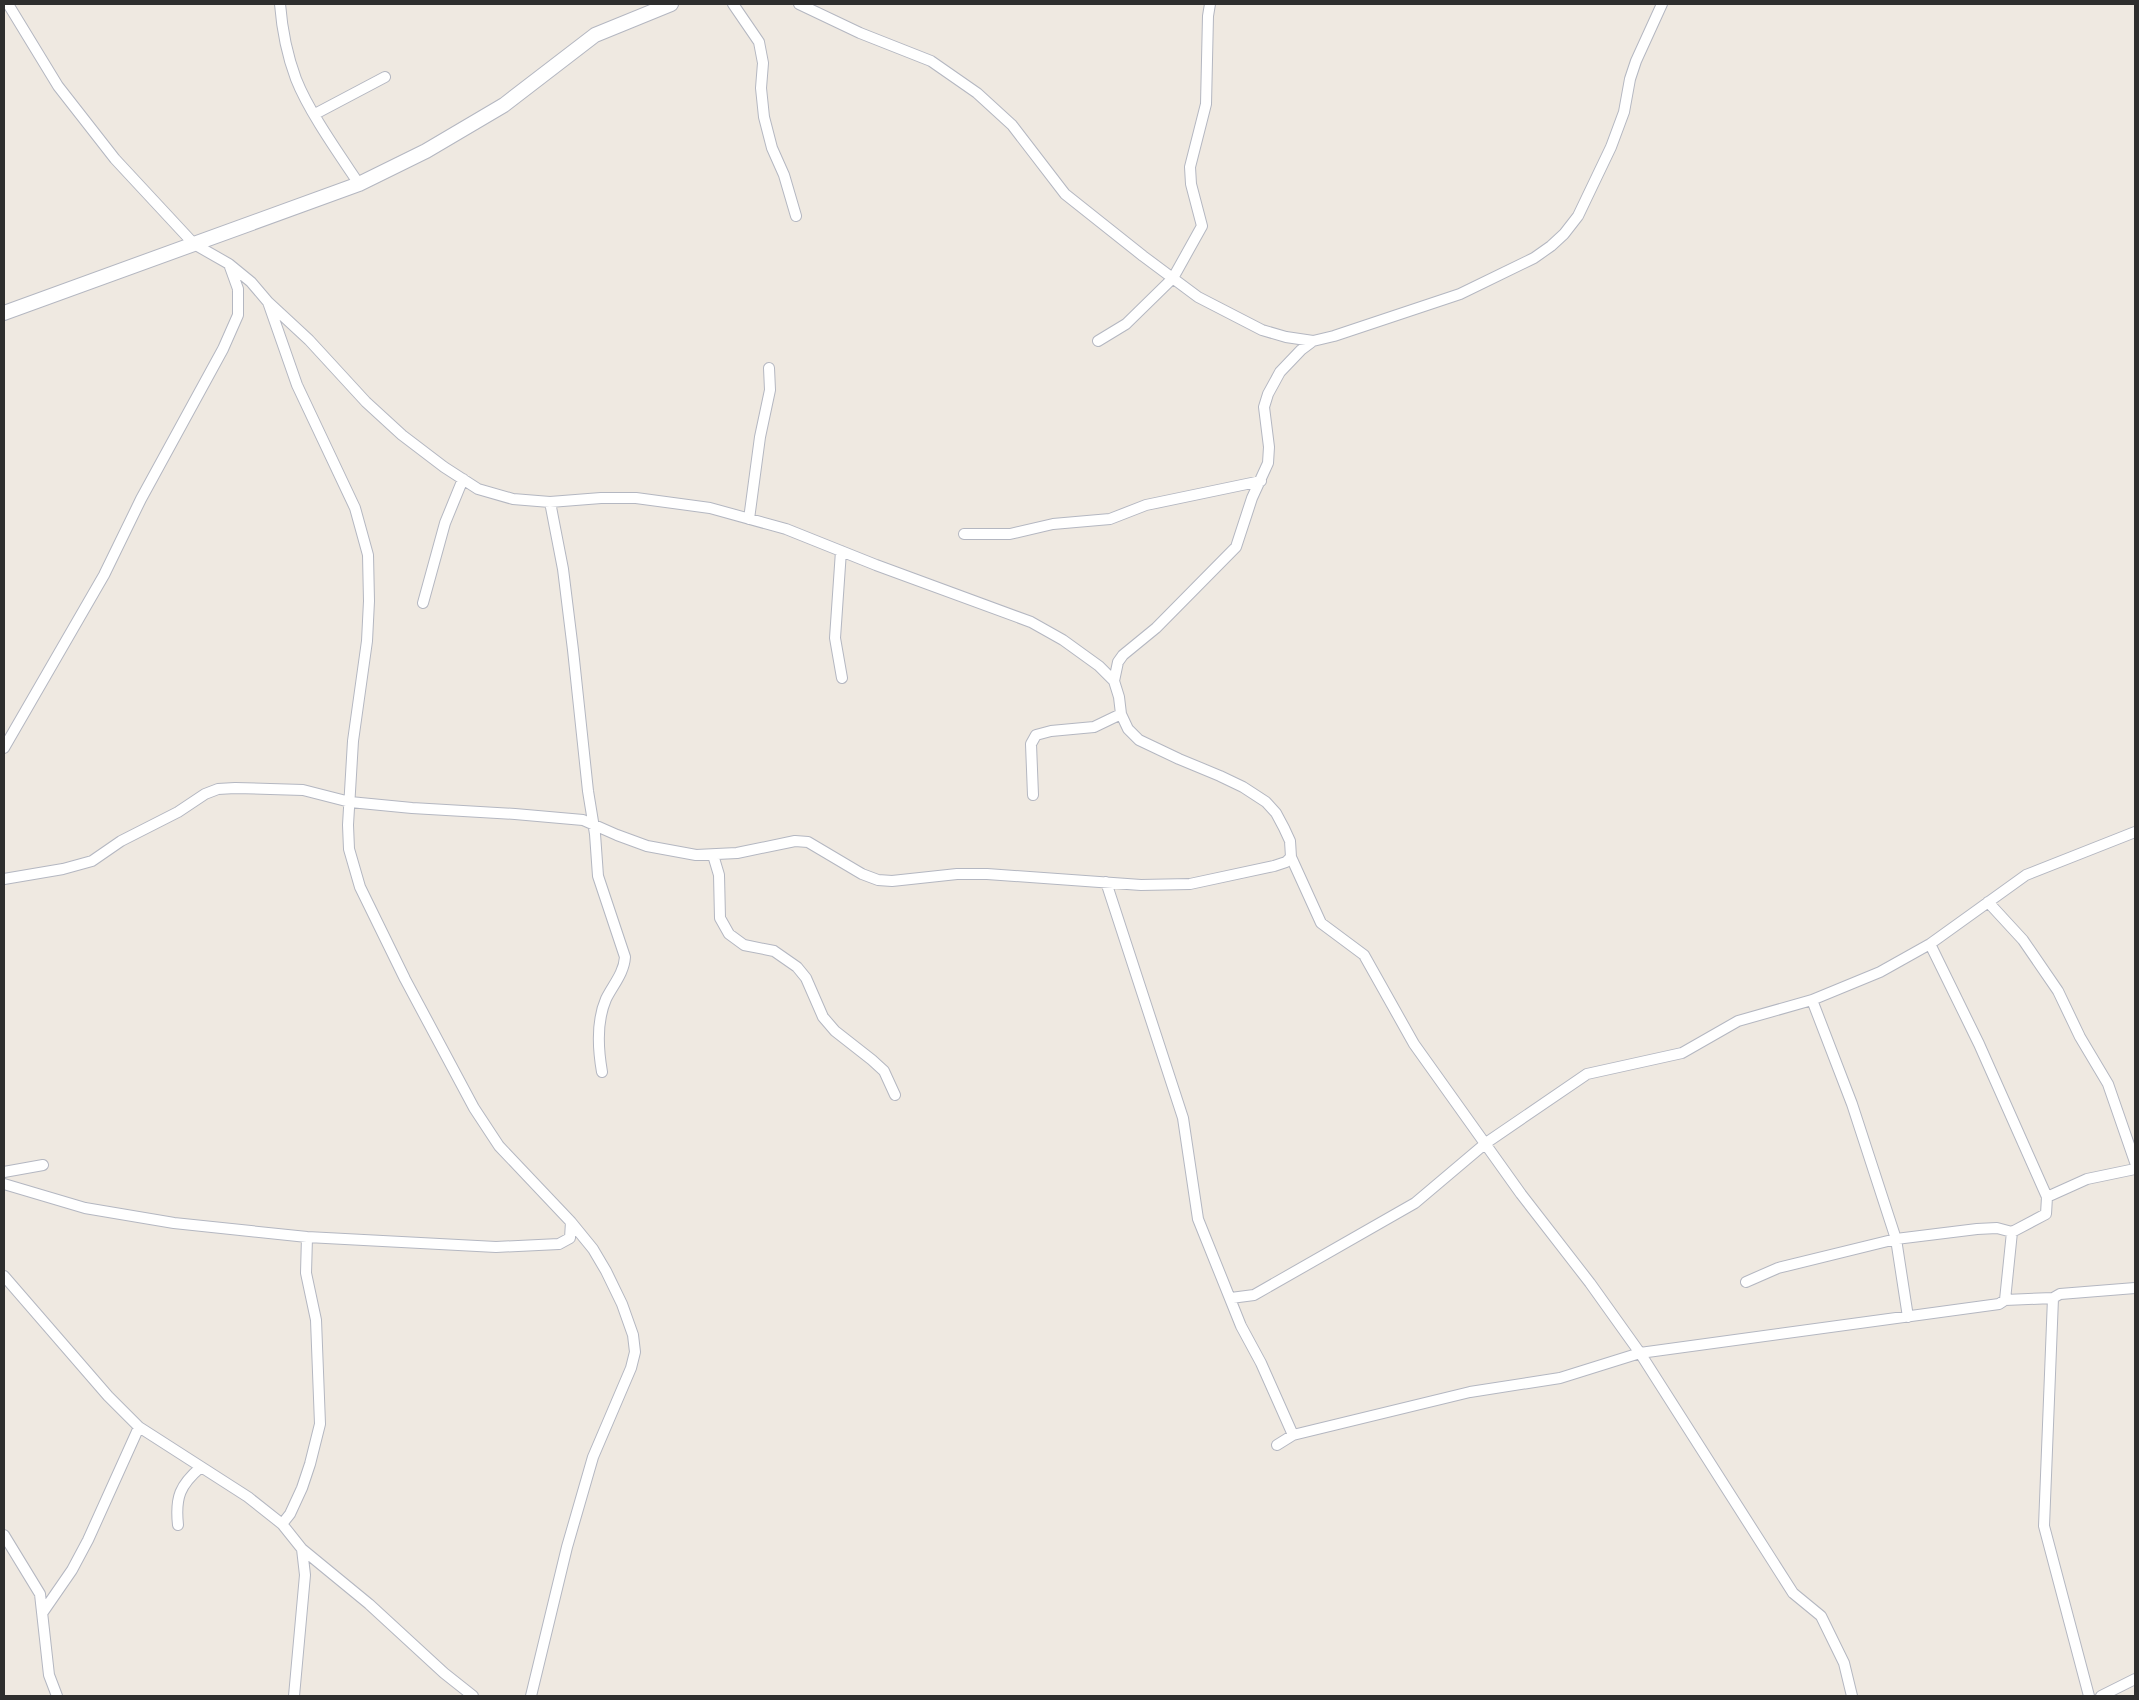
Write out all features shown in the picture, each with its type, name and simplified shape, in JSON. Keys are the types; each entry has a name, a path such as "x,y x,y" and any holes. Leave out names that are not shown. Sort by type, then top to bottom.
{"main road":[{"path":"4,313 360,184 426,150 504,105 595,35 671,4"}],"street":[{"path":"8,4 58,86 115,159 194,244 229,264 250,282 268,302 309,340 366,402 402,435 478,489 513,499 550,502 601,498 636,498 710,508 786,529 876,565 1031,622 1064,640 1099,666 1114,681 1119,697 1120,714 1128,729 1139,740 1243,787 1266,802 1276,813 1290,841 1291,857 1320,923 1364,955 1414,1044 1521,1194 1590,1283 1640,1353 1793,1593 1821,1616 1844,1663 1852,1696"},
{"path":"280,4 287,51 296,80 315,114 360,184"},
{"path":"733,4 760,42 763,63 761,88 764,117 772,148 784,175 796,216"},
{"path":"800,4 860,34 931,61 977,92 1012,125 1065,194 1142,256 1198,297 1262,330 1299,340 1313,341 1334,336 1460,294 1534,258 1552,246 1578,216 1611,147 1624,112 1630,79 1636,61 1662,4"},
{"path":"1098,341 1131,319 1173,278 1202,226 1191,184 1190,167 1206,104 1208,16 1210,4"},
{"path":"315,114 385,77"},
{"path":"4,747 104,575 141,499 223,349 238,316 238,289 229,264"},
{"path":"268,302 297,385 355,508 368,555 367,641 353,741 350,802 349,849 360,887 405,979 474,1108 499,1146 571,1222 593,1249 610,1279 633,1335 635,1352 631,1368 593,1456 562,1564 532,1696"},
{"path":"1114,681 1118,662 1122,655 1168,617 1236,547 1252,498 1268,464 1269,447 1264,407 1268,394 1285,366 1313,341"},
{"path":"749,519 760,437 770,390 769,368"},
{"path":"423,603 446,524 463,479"},
{"path":"964,534 1010,534 1054,524 1110,519 1146,504 1261,481"},
{"path":"550,502 563,569 598,876 625,957 624,966 605,1002 598,1051 602,1072"},
{"path":"842,551 835,638 842,678"},
{"path":"1033,795 1030,744 1036,735 1051,731 1094,727 1120,714"},
{"path":"4,879 63,869 92,861 121,842 178,812 205,794 218,789 302,790 350,802 567,818 592,823 647,846 696,855 713,855 795,841 808,842 862,874 878,880 892,881 938,876 987,874 1106,882 1190,884 1274,866 1286,862 1291,857"},
{"path":"1231,1298 1254,1295 1415,1203 1486,1143 1587,1074 1682,1053 1738,1021 1812,1000 1880,972 1930,944 2026,874 2135,832"},
{"path":"713,855 719,875 720,918 729,934 744,945 774,951 797,968 806,978 823,1017 835,1031 884,1071 895,1095"},
{"path":"1106,882 1183,1118 1198,1219 1241,1326 1261,1363 1293,1434"},
{"path":"1988,902 2023,940 2058,991 2080,1037 2108,1084 2135,1162"},
{"path":"1746,1282 1778,1268 1896,1239 1977,1229 1997,1228 2012,1232 2046,1214 2047,1198 1979,1044 1930,944"},
{"path":"1812,1000 1852,1104 1896,1239 1908,1317"},
{"path":"4,1172 43,1165"},
{"path":"2047,1198 2087,1179 2135,1169"},
{"path":"4,1184 85,1208 174,1223 307,1237 496,1247 559,1244 570,1238 571,1222"},
{"path":"2005,1300 2012,1232"},
{"path":"282,1524 290,1514 302,1488 320,1424 316,1320 306,1273 307,1237"},
{"path":"4,1276 108,1396 139,1427 248,1497 282,1524 302,1549 369,1604 473,1696"},
{"path":"1277,1445 1293,1434 1470,1392 1560,1378 1640,1353 1838,1324 1908,1317 1999,1304 2005,1300 2054,1298 2060,1294 2135,1288"},
{"path":"2054,1298 2044,1526 2089,1696"},
{"path":"43,1612 72,1570 88,1540 139,1427"},
{"path":"178,1525 176,1510 179,1492 188,1478 201,1467"},
{"path":"4,1536 40,1594 49,1675 57,1696"},
{"path":"294,1696 305,1575 302,1549"},
{"path":"2101,1696 2135,1679"},
{"path":"456,1696 458,1684"}]}
